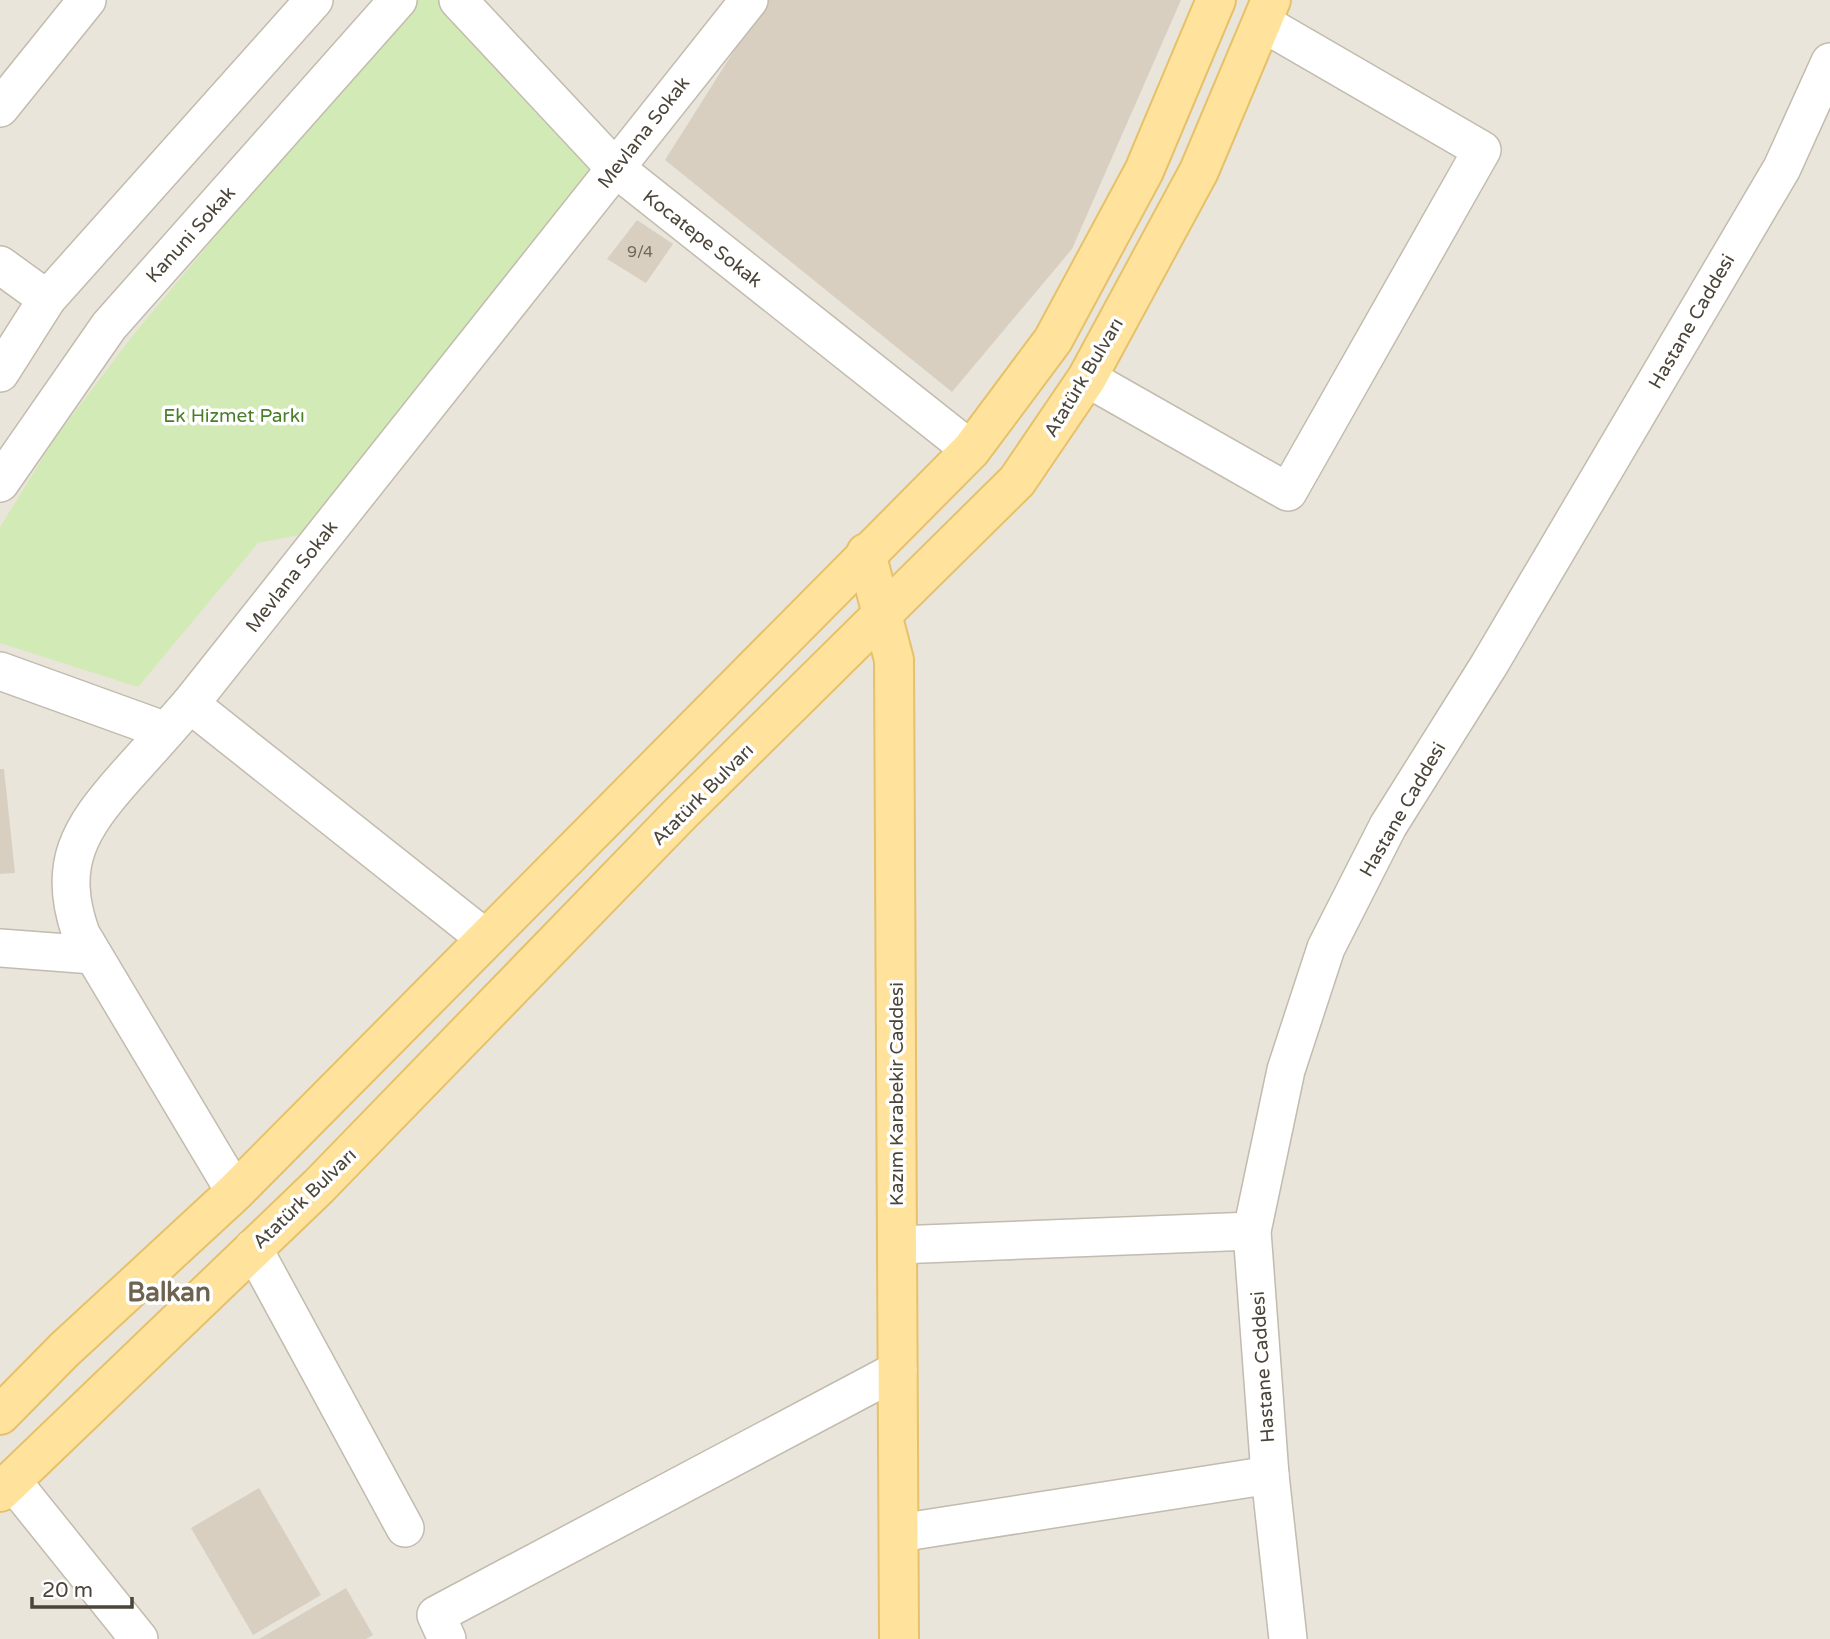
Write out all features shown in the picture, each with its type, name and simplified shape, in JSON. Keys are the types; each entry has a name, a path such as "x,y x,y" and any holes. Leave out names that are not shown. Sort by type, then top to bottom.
{"main road":[{"path":"0,1415 64,1350 235,1192 971,450 1053,340 1144,171 1216,0"},
{"name":"Atatürk Bulvarı","path":"6,1486 319,1186 680,814 883,617 1017,481 1087,378 1199,171 1267,11"},
{"name":"Kazım Karabekir Caddesi","path":"866,553 894,660 899,1639"},
{"path":"235,1192 253,1248"}],"street":[{"path":"0,108 87,0"},
{"path":"0,373 47,299 314,0"},
{"name":"Kanuni Sokak","path":"0,483 108,326 398,0"},
{"name":"Kocatepe Sokak","path":"458,0 614,167 971,450"},
{"name":"Mevlana Sokak","path":"235,1192 81,934 72,903 70,871 75,849 85,826 100,805 190,704 749,0"},
{"path":"1087,378 1288,492 1482,150 1267,11"},
{"name":"Hastane Caddesi","path":"1288,1639 1270,1475 1252,1231 1286,1070 1326,948 1388,826 1489,665 1782,168 1830,62"},
{"path":"0,265 47,299"},
{"path":"0,671 166,731"},
{"path":"190,704 485,938"},
{"path":"0,948 93,955"},
{"path":"897,1245 1252,1231"},
{"path":"253,1248 405,1528"},
{"path":"447,1639 436,1615 898,1370"},
{"path":"899,1533 1270,1475"},
{"path":"6,1486 139,1639"}],"shaded area":[{"path":"0,0 1830,0 1830,1639 0,1639"}],"green space":[{"name":"Ek Hizmet Parkı","path":"412,0 443,0 595,170 304,534 258,543 138,687 0,643 0,527 55,438 134,334"}],"building":[{"path":"766,0 1181,0 1072,249 952,392 665,160"},
{"path":"637,220 673,244 646,283 607,259"},
{"path":"0,769 4,769 15,873 0,874"},
{"path":"259,1488 321,1595 253,1635 191,1528"},
{"path":"346,1588 373,1635 366,1639 259,1639"}],"district":[{"name":"Balkan","path":"169,1292"}]}
